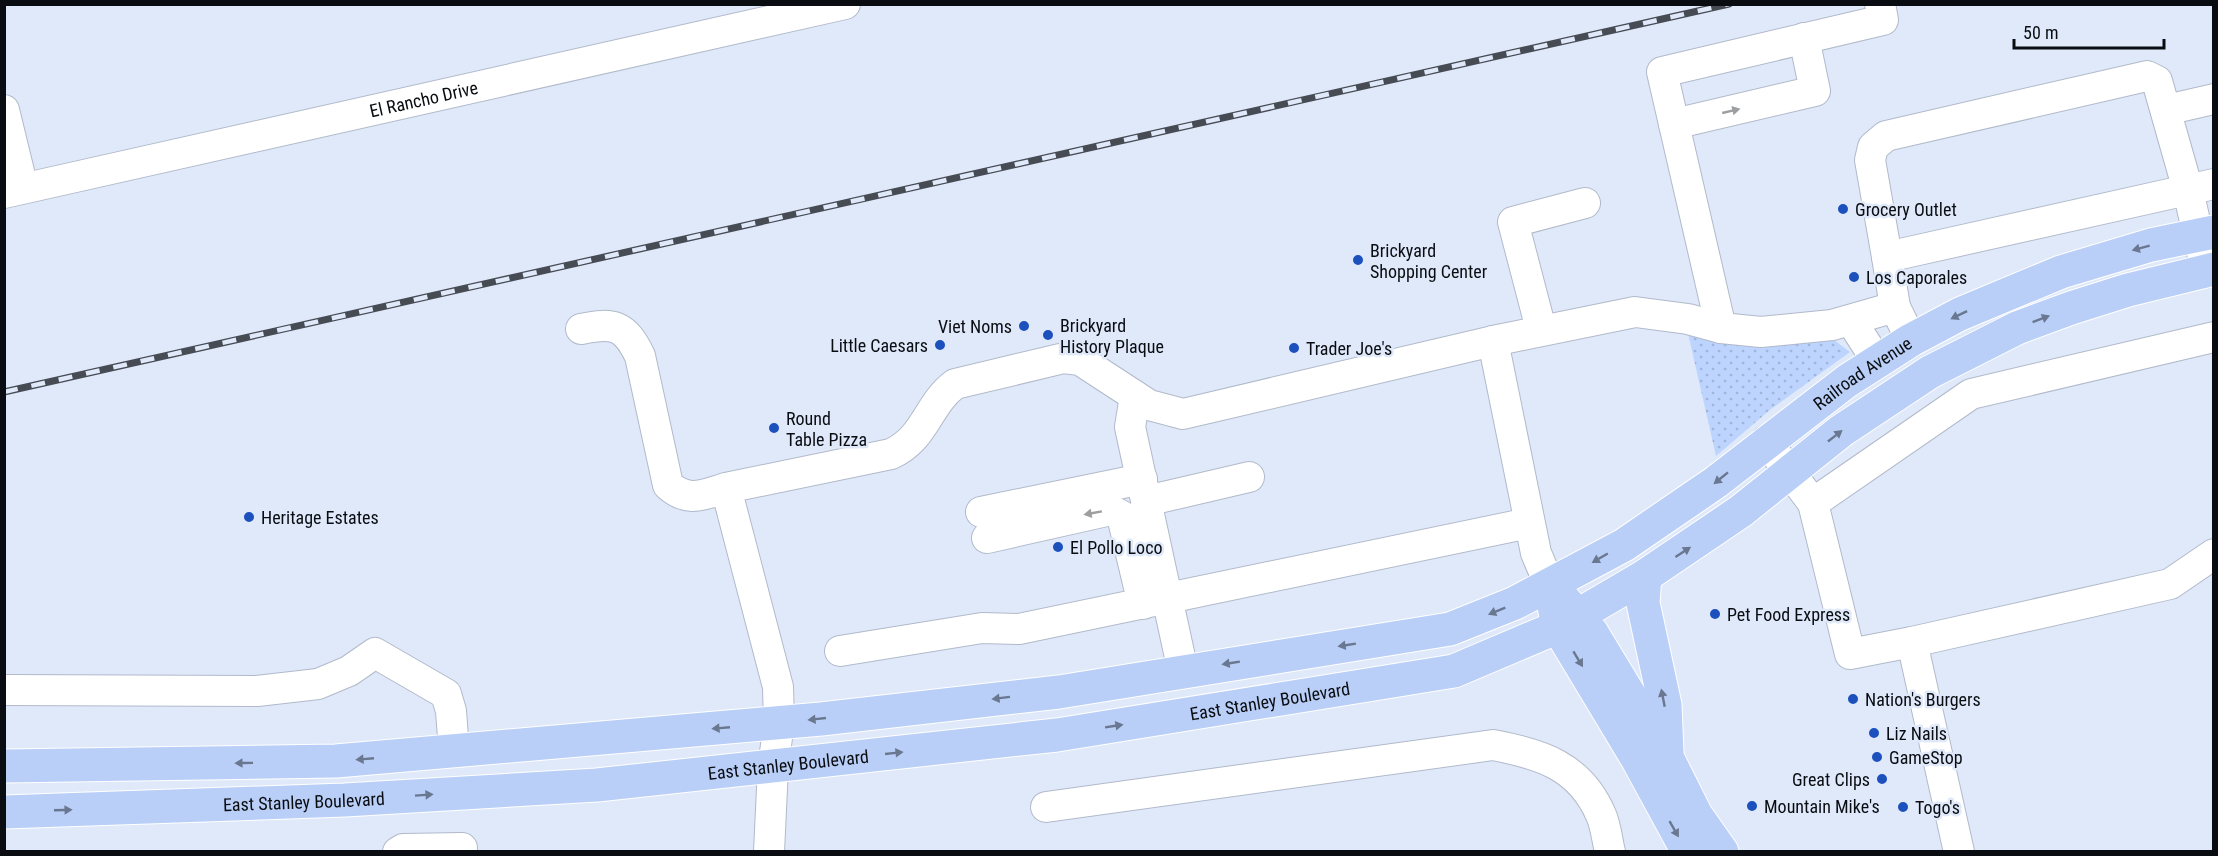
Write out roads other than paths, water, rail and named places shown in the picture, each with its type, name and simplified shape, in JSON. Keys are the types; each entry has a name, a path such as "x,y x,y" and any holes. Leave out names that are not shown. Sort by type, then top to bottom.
{"main road":[{"name":"Railroad Avenue","path":"1550,586 1668,517 1766,441 1877,361 1911,340 1960,314 2061,272 2151,245 2206,234"},
{"name":"Railroad Avenue","path":"1569,621 1645,576 1741,511 1886,400 1976,348 2071,308 2128,290 2210,270"},
{"path":"1645,576 1643,603 1665,705 1667,757"},
{"path":"4,766 302,762 779,723 1059,692 1450,629 1550,586 1638,760 1688,852"},
{"path":"1569,621 1667,757 1696,815 1722,852"},
{"name":"East Stanley Boulevard","path":"4,813 345,800 597,785 1057,735 1443,673 1530,641 1569,621"}],"street":[{"name":"El Rancho Drive","path":"14,191 845,4"},
{"path":"1721,328 1662,72 1883,20 1880,4"},
{"path":"1674,124 1815,92 1804,38"},
{"path":"1911,340 1895,307 1870,160 1873,147 1886,136 2147,76 2157,81 2166,110 2201,187 2210,270"},
{"path":"2166,110 2214,99"},
{"path":"4,110 14,191"},
{"path":"1887,257 2201,187"},
{"path":"1541,329 1513,222 1585,203"},
{"path":"581,329 604,324 618,327 632,338 640,356 668,485 678,495 695,497 726,488 891,454 906,447 917,436 946,390 955,384 1064,358 1080,360 1149,405 1183,414 1541,329 1635,312 1688,319 1721,328 1761,332 1852,322 1895,307"},
{"path":"1852,322 1877,361"},
{"path":"1813,503 1971,394 2214,337"},
{"path":"1493,341 1529,523 1536,553 1550,586"},
{"path":"1135,396 1130,427 1144,490 1155,602"},
{"path":"1766,441 1813,503 1850,654 2170,584 2214,554"},
{"path":"1183,671 1122,516 1111,510 984,525 1144,490 1249,477"},
{"path":"726,488 778,687 779,723 773,766 769,852"},
{"path":"840,651 982,628 1019,629 1529,523"},
{"path":"1912,642 1959,852"},
{"path":"4,690 257,691 318,684 349,671 375,653 446,694 451,711 454,751"},
{"path":"1046,807 1493,745 1535,753 1565,770 1586,788 1602,816 1602,846"},
{"path":"302,762 302,801"},
{"path":"398,852 403,849 462,848"}],"railway":[{"path":"4,392 1729,4"}],"place":[{"name":"Grocery Outlet","path":"1843,209"},
{"name":"Brickyard Shopping Center","path":"1358,260"},
{"name":"Los Caporales","path":"1854,277"},
{"name":"Viet Noms","path":"1024,326"},
{"name":"Brickyard History Plaque","path":"1048,335"},
{"name":"Little Caesars","path":"940,345"},
{"name":"Trader Joe's","path":"1294,348"},
{"name":"Round Table Pizza","path":"774,428"},
{"name":"Heritage Estates","path":"249,517"},
{"name":"El Pollo Loco","path":"1058,547"},
{"name":"Pet Food Express","path":"1715,614"},
{"name":"Nation's Burgers","path":"1853,699"},
{"name":"Liz Nails","path":"1874,733"},
{"name":"GameStop","path":"1877,757"},
{"name":"Great Clips","path":"1882,779"},
{"name":"Mountain Mike's","path":"1752,806"},
{"name":"Togo's","path":"1903,807"}]}
